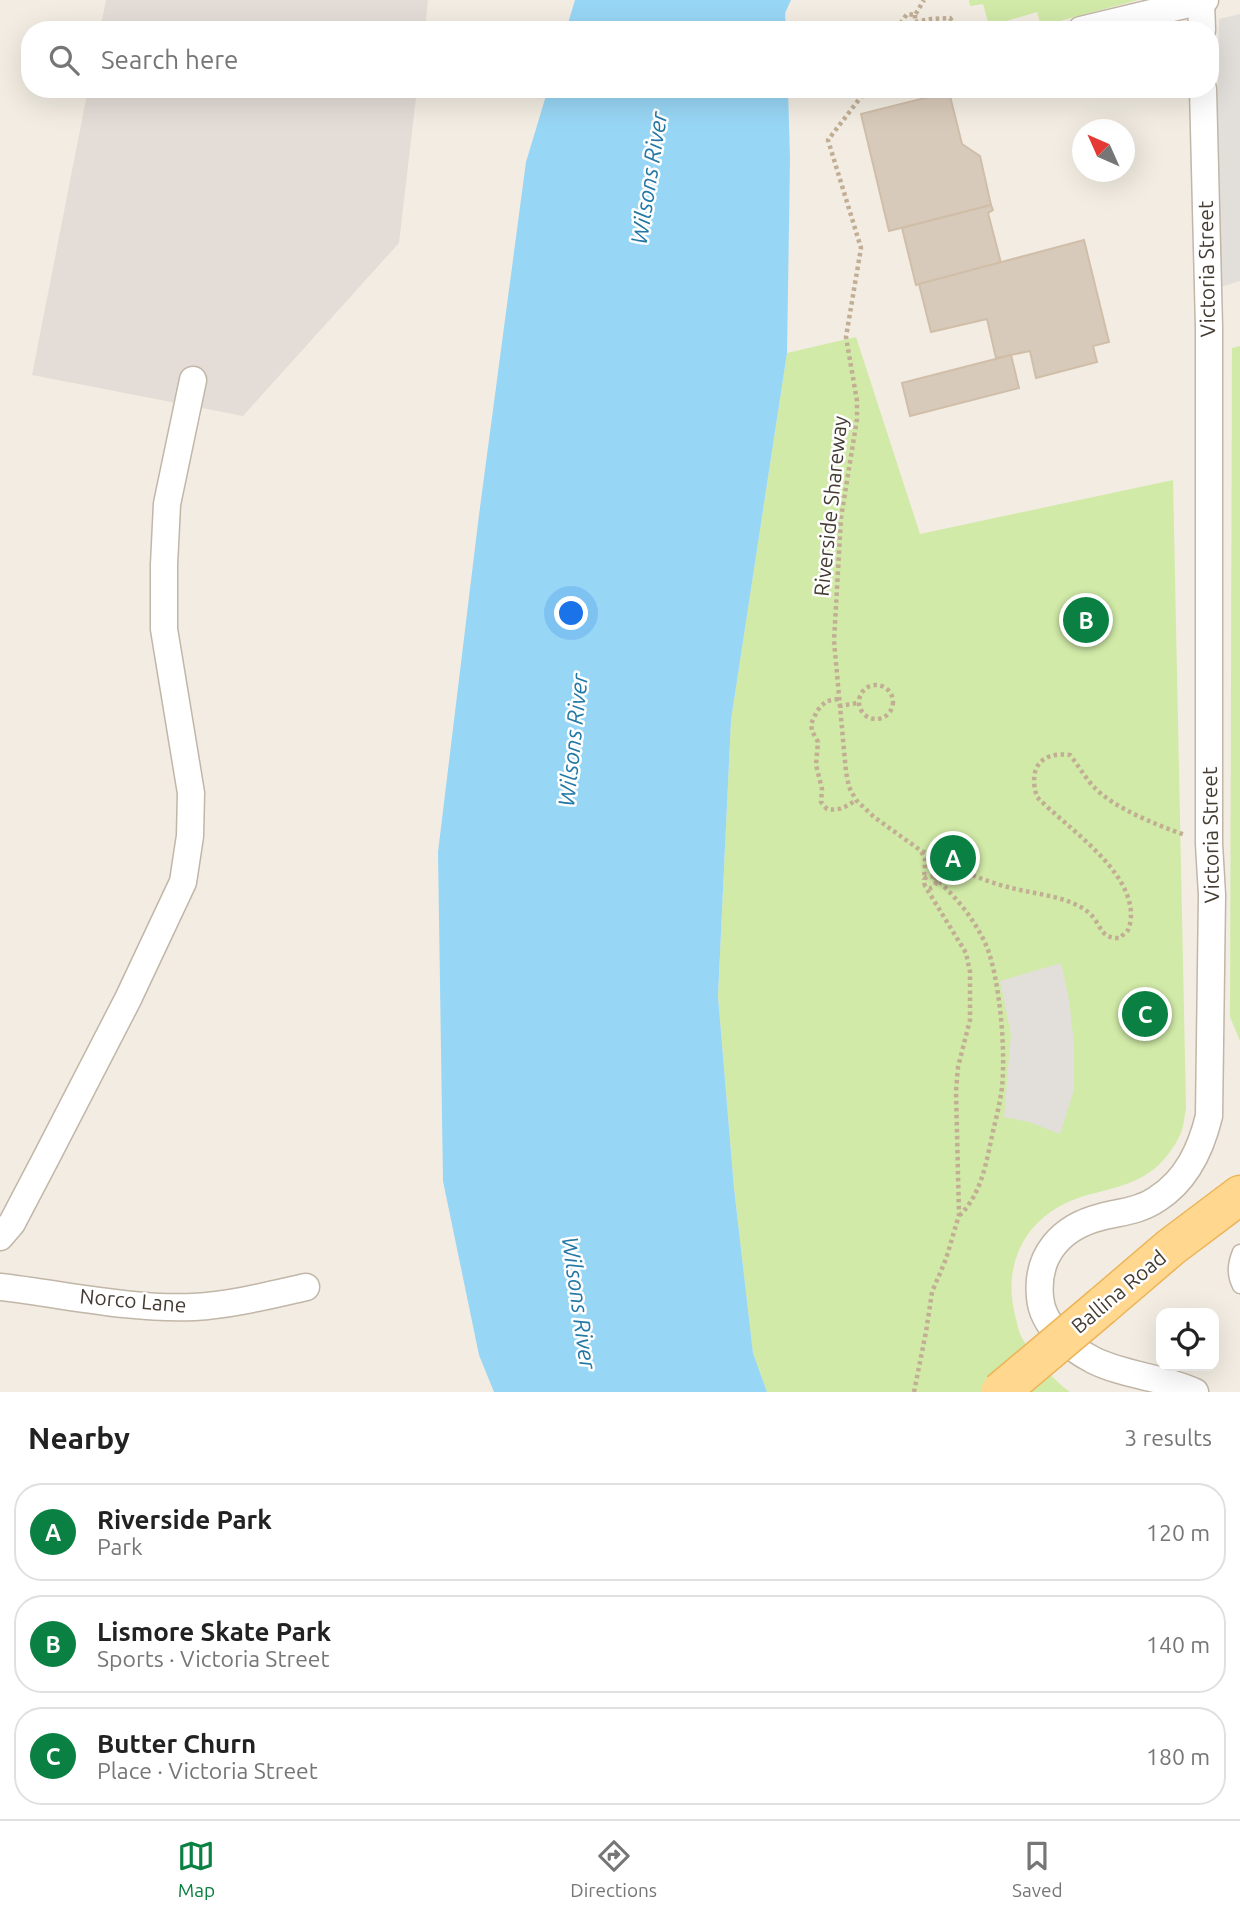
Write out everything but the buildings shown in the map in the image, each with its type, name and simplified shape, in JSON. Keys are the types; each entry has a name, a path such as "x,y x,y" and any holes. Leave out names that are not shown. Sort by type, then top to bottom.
{"main road":[{"name":"Ballina Road","path":"1000,1392 1171,1247 1240,1195"}],"street":[{"path":"1119,21 1203,1 1202,21"},
{"name":"Victoria Street","path":"1195,1392 1181,1385 1115,1368 1074,1349 1057,1334 1046,1319 1040,1304 1039,1287 1042,1267 1049,1252 1058,1239 1072,1228 1087,1220 1140,1208 1157,1200 1184,1175 1200,1150 1209,1116 1212,895 1209,844 1209,327 1203,98"},
{"path":"0,1237 12,1223 46,1160 128,999 183,882 190,836 191,793 164,629 164,565 167,503 193,380"},
{"name":"Norco Lane","path":"0,1287 144,1306 195,1307 251,1300 306,1287"}],"lane":[{"path":"1240,1252 1236,1261 1235,1277 1240,1286"}],"path":[{"path":"915,21 915,15 924,0"},
{"path":"902,21 907,14 915,15"},
{"path":"920,21 950,18 952,21"},
{"name":"Riverside Shareway","path":"856,800 849,787 834,641 841,518 858,419 858,401 846,337 861,248 828,141 860,98"},
{"path":"876,685 887,688 893,698 889,714 873,720 862,714 858,703 862,692 876,685"},
{"path":"838,699 827,701 821,706 811,724 818,742 816,765 822,789 821,802 827,809 841,809 856,800 874,817 920,850 947,864 1009,888 1070,902 1090,914 1110,938 1120,938 1129,929 1130,902 1124,886 1101,855 1037,797 1033,786 1034,773 1039,763 1059,753 1070,755 1093,786 1126,809 1170,830 1209,844"},
{"path":"839,706 858,703"},
{"path":"914,1392 932,1292 946,1259 959,1215 956,1091 958,1067 970,1020 970,972 965,953 928,879 925,858 920,850"},
{"path":"928,879 940,864 947,864"},
{"path":"928,879 952,893 987,947 1001,1025 1002,1094 988,1158 972,1199 959,1215"},
{"path":"959,1195 961,1201 972,1199"}],"shaded area":[{"path":"106,0 428,0 426,21 102,21"},
{"path":"1240,14 1240,281 1214,289 1219,98 1219,19"},
{"path":"86,98 416,98 399,243 243,416 32,375"},
{"path":"1061,963 1069,999 1074,1044 1074,1090 1060,1134 1029,1122 1004,1117 1011,1034 1000,981"}],"green space":[{"path":"969,0 1138,0 1060,21 1040,21 1037,12 1006,21 988,21 983,4 970,6"},
{"path":"856,337 920,534 1173,480 1186,1109 1177,1140 1154,1169 1129,1183 1060,1206 1034,1227 1018,1253 1014,1267 1012,1299 1020,1334 1043,1367 1070,1392 767,1392 753,1353 734,1188 718,996 731,720 787,353"},
{"path":"1240,346 1240,1041 1230,1017 1232,348"}],"water":[{"path":"575,0 791,0 785,13 785,21 569,21"},
{"name":"Wilsons River","path":"545,98 788,98 787,353 731,720 718,996 734,1188 753,1353 767,1392 494,1392 479,1355 443,1181 438,852 526,162"}],"place":[{"name":"Lismore Skate Park","path":"1086,620"},
{"name":"Riverside Park","path":"953,858"},
{"name":"Butter Churn","path":"1145,1014"}]}
